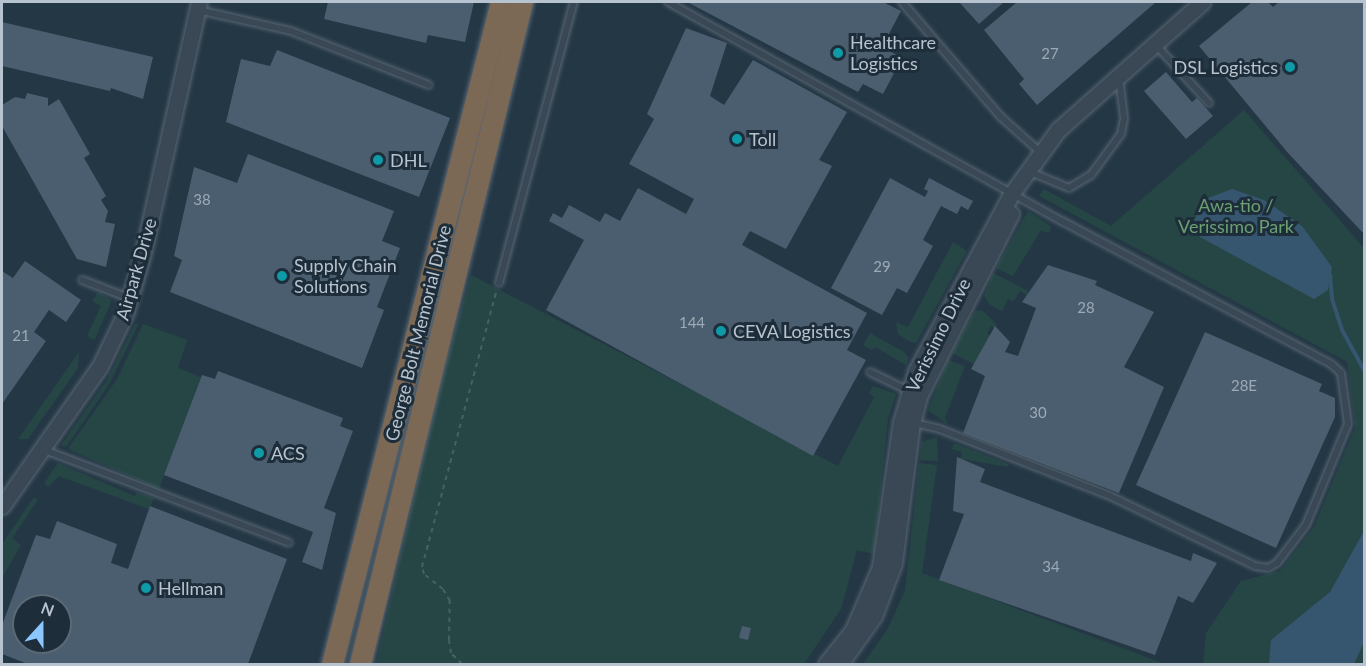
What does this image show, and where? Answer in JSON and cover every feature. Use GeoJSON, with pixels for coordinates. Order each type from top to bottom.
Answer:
{"type":"FeatureCollection","features":[{"type":"Feature","properties":{"kind":"highway","name":"George Bolt Memorial Drive"},"geometry":{"type":"LineString","coordinates":[[332,664],[501,2]]}},
{"type":"Feature","properties":{"kind":"highway","name":"George Bolt Memorial Drive"},"geometry":{"type":"LineString","coordinates":[[360,664],[522,2]]}},
{"type":"Feature","properties":{"kind":"street","name":"Verissimo Drive"},"geometry":{"type":"LineString","coordinates":[[840,664],[874,616],[894,563],[909,392],[931,341],[1040,152],[1119,75],[1202,2]]}},
{"type":"Feature","properties":{"kind":"street","name":"Airpark Drive"},"geometry":{"type":"LineString","coordinates":[[2,506],[100,366],[130,298],[198,6]]}},
{"type":"Feature","properties":{"kind":"street","name":"Verissimo Drive"},"geometry":{"type":"LineString","coordinates":[[826,664],[857,623],[880,567],[906,422],[1016,195]]}},
{"type":"Feature","properties":{"kind":"lane"},"geometry":{"type":"LineString","coordinates":[[499,283],[574,2]]}},
{"type":"Feature","properties":{"kind":"lane"},"geometry":{"type":"LineString","coordinates":[[668,2],[1016,195],[1331,364],[1341,373],[1347,428],[1306,525],[1277,563],[1268,568],[1255,566],[1110,496],[939,429],[906,422]]}},
{"type":"Feature","properties":{"kind":"lane"},"geometry":{"type":"LineString","coordinates":[[902,2],[1001,117],[1040,152]]}},
{"type":"Feature","properties":{"kind":"lane"},"geometry":{"type":"LineString","coordinates":[[198,6],[291,31],[429,85]]}},
{"type":"Feature","properties":{"kind":"lane"},"geometry":{"type":"LineString","coordinates":[[1155,44],[1209,103]]}},
{"type":"Feature","properties":{"kind":"lane"},"geometry":{"type":"LineString","coordinates":[[1029,171],[1069,188],[1091,175],[1121,134],[1124,118],[1119,75]]}},
{"type":"Feature","properties":{"kind":"lane"},"geometry":{"type":"LineString","coordinates":[[82,280],[130,298]]}},
{"type":"Feature","properties":{"kind":"lane"},"geometry":{"type":"LineString","coordinates":[[870,372],[909,392]]}},
{"type":"Feature","properties":{"kind":"lane"},"geometry":{"type":"LineString","coordinates":[[42,449],[289,543]]}},
{"type":"Feature","properties":{"kind":"path"},"geometry":{"type":"LineString","coordinates":[[462,664],[450,646],[447,593],[426,577],[422,567],[439,496],[499,283]]}},
{"type":"Feature","properties":{"kind":"green space","name":"Awa-tio / Verissimo Park"},"geometry":{"type":"Polygon","coordinates":[[[1244,110],[1364,248],[1364,664],[1203,664],[1206,633],[1241,581],[1280,571],[1314,527],[1355,428],[1347,362],[1039,196],[1044,189],[1111,226],[1244,110]]]}},
{"type":"Feature","properties":{"kind":"green space"},"geometry":{"type":"Polygon","coordinates":[[[1028,211],[1052,227],[1048,233],[1041,230],[1013,276],[996,268],[1028,211]]]}},
{"type":"Feature","properties":{"kind":"green space"},"geometry":{"type":"Polygon","coordinates":[[[953,242],[967,251],[916,343],[910,342],[898,334],[896,322],[908,327],[953,242]]]}},
{"type":"Feature","properties":{"kind":"green space"},"geometry":{"type":"Polygon","coordinates":[[[993,273],[1028,291],[1027,295],[1020,291],[1013,302],[1008,299],[1002,311],[989,304],[984,296],[993,273]]]}},
{"type":"Feature","properties":{"kind":"green space"},"geometry":{"type":"Polygon","coordinates":[[[471,275],[838,466],[874,397],[869,393],[873,386],[896,394],[888,419],[874,554],[857,550],[841,609],[804,664],[376,664],[438,390],[471,275]]]}},
{"type":"Feature","properties":{"kind":"green space"},"geometry":{"type":"Polygon","coordinates":[[[98,292],[112,300],[95,339],[91,339],[87,336],[101,306],[92,301],[98,292]]]}},
{"type":"Feature","properties":{"kind":"green space"},"geometry":{"type":"Polygon","coordinates":[[[982,310],[997,325],[995,330],[991,325],[987,334],[991,336],[976,365],[952,353],[975,311],[982,310]]]}},
{"type":"Feature","properties":{"kind":"green space"},"geometry":{"type":"Polygon","coordinates":[[[139,323],[110,383],[66,447],[61,445],[107,380],[135,324],[139,323]]]}},
{"type":"Feature","properties":{"kind":"green space"},"geometry":{"type":"Polygon","coordinates":[[[143,324],[187,340],[178,368],[201,377],[159,489],[68,449],[117,379],[143,324]]]}},
{"type":"Feature","properties":{"kind":"green space"},"geometry":{"type":"Polygon","coordinates":[[[870,333],[904,352],[909,358],[906,365],[875,347],[872,350],[863,345],[870,333]]]}},
{"type":"Feature","properties":{"kind":"green space"},"geometry":{"type":"Polygon","coordinates":[[[79,352],[78,368],[28,439],[18,439],[79,352]]]}},
{"type":"Feature","properties":{"kind":"green space"},"geometry":{"type":"Polygon","coordinates":[[[948,360],[965,366],[945,418],[948,425],[928,410],[948,360]]]}},
{"type":"Feature","properties":{"kind":"green space"},"geometry":{"type":"Polygon","coordinates":[[[937,437],[938,461],[920,460],[921,442],[937,437]]]}},
{"type":"Feature","properties":{"kind":"green space"},"geometry":{"type":"Polygon","coordinates":[[[954,443],[1008,464],[1008,467],[961,459],[962,452],[952,449],[954,443]]]}},
{"type":"Feature","properties":{"kind":"green space"},"geometry":{"type":"Polygon","coordinates":[[[58,463],[135,496],[137,492],[154,498],[149,509],[59,476],[48,487],[44,483],[58,463]]]}},
{"type":"Feature","properties":{"kind":"green space"},"geometry":{"type":"Polygon","coordinates":[[[919,463],[937,465],[922,573],[1165,664],[863,664],[887,630],[905,591],[919,463]]]}},
{"type":"Feature","properties":{"kind":"green space"},"geometry":{"type":"Polygon","coordinates":[[[34,497],[38,500],[12,538],[21,545],[2,578],[2,544],[34,497]]]}},
{"type":"Feature","properties":{"kind":"water"},"geometry":{"type":"Polygon","coordinates":[[[1232,189],[1264,200],[1302,226],[1332,267],[1328,290],[1314,299],[1198,236],[1195,219],[1203,200],[1232,189]]]}},
{"type":"Feature","properties":{"kind":"water"},"geometry":{"type":"Polygon","coordinates":[[[1364,531],[1364,642],[1354,664],[1269,664],[1271,640],[1330,592],[1364,531]]]}},
{"type":"Feature","properties":{"kind":"building"},"geometry":{"type":"Polygon","coordinates":[[[328,2],[474,2],[465,42],[428,35],[426,43],[324,19],[328,2]]]}},
{"type":"Feature","properties":{"kind":"building","name":"Healthcare Logistics"},"geometry":{"type":"Polygon","coordinates":[[[687,2],[883,2],[901,11],[882,47],[902,58],[883,94],[863,84],[858,92],[687,2]]]}},
{"type":"Feature","properties":{"kind":"building"},"geometry":{"type":"Polygon","coordinates":[[[959,2],[1004,2],[979,24],[959,2]]]}},
{"type":"Feature","properties":{"kind":"building"},"geometry":{"type":"Polygon","coordinates":[[[1017,2],[1156,2],[1037,105],[1019,84],[1024,79],[984,30],[1017,2]]]}},
{"type":"Feature","properties":{"kind":"building","name":"DSL Logistics"},"geometry":{"type":"Polygon","coordinates":[[[1252,2],[1268,2],[1273,7],[1279,2],[1364,2],[1364,234],[1288,153],[1199,46],[1252,2]]]}},
{"type":"Feature","properties":{"kind":"building"},"geometry":{"type":"Polygon","coordinates":[[[2,22],[153,57],[143,99],[111,88],[110,91],[2,66],[2,22]]]}},
{"type":"Feature","properties":{"kind":"building","name":"CEVA Logistics"},"geometry":{"type":"Polygon","coordinates":[[[686,28],[727,43],[710,96],[724,105],[753,60],[847,112],[819,160],[832,166],[786,249],[750,231],[742,245],[867,313],[847,350],[866,360],[813,456],[546,310],[584,240],[549,221],[553,213],[562,218],[569,205],[600,222],[605,213],[620,221],[638,188],[686,214],[694,199],[629,164],[654,119],[647,114],[686,28]]]}},
{"type":"Feature","properties":{"kind":"building","name":"DHL"},"geometry":{"type":"Polygon","coordinates":[[[277,50],[450,118],[419,197],[226,122],[241,59],[270,66],[277,50]]]}},
{"type":"Feature","properties":{"kind":"building"},"geometry":{"type":"Polygon","coordinates":[[[1166,72],[1192,102],[1197,98],[1213,116],[1186,139],[1144,91],[1166,72]]]}},
{"type":"Feature","properties":{"kind":"building"},"geometry":{"type":"Polygon","coordinates":[[[27,93],[48,98],[48,106],[59,99],[90,154],[84,158],[106,196],[101,200],[108,211],[105,222],[115,224],[106,267],[77,259],[2,126],[2,105],[15,97],[25,99],[27,93]]]}},
{"type":"Feature","properties":{"kind":"building","name":"Supply Chain Solutions"},"geometry":{"type":"Polygon","coordinates":[[[248,154],[394,211],[382,241],[400,248],[377,307],[384,310],[362,368],[170,292],[182,260],[174,256],[194,167],[237,183],[248,154]]]}},
{"type":"Feature","properties":{"kind":"building"},"geometry":{"type":"Polygon","coordinates":[[[890,178],[925,197],[928,191],[924,189],[929,178],[973,201],[968,210],[961,206],[957,214],[941,206],[923,240],[933,246],[907,293],[897,288],[882,315],[831,288],[890,178]]]}},
{"type":"Feature","properties":{"kind":"building"},"geometry":{"type":"Polygon","coordinates":[[[25,261],[81,300],[66,322],[49,310],[34,332],[46,341],[2,404],[2,271],[13,278],[25,261]]]}},
{"type":"Feature","properties":{"kind":"building"},"geometry":{"type":"Polygon","coordinates":[[[1048,265],[1097,281],[1095,285],[1154,312],[1124,367],[1164,387],[1119,493],[963,433],[985,376],[971,369],[995,326],[1010,342],[1005,352],[1018,356],[1036,308],[1022,302],[1048,265]]]}},
{"type":"Feature","properties":{"kind":"building"},"geometry":{"type":"Polygon","coordinates":[[[1205,332],[1322,384],[1319,391],[1335,398],[1335,417],[1276,548],[1136,485],[1205,332]]]}},
{"type":"Feature","properties":{"kind":"building","name":"ACS"},"geometry":{"type":"Polygon","coordinates":[[[218,371],[343,418],[340,426],[353,431],[324,508],[336,513],[322,570],[302,562],[313,532],[164,475],[202,375],[215,379],[218,371]]]}},
{"type":"Feature","properties":{"kind":"building"},"geometry":{"type":"Polygon","coordinates":[[[957,457],[985,469],[980,482],[1191,561],[1193,553],[1217,563],[1193,603],[1178,596],[1155,655],[939,580],[964,514],[953,511],[957,457]]]}},
{"type":"Feature","properties":{"kind":"building","name":"Hellman"},"geometry":{"type":"Polygon","coordinates":[[[150,506],[287,559],[248,664],[28,664],[2,654],[2,625],[12,599],[12,654],[72,654],[72,594],[14,594],[36,535],[50,539],[57,521],[117,544],[111,563],[128,569],[150,506]]]}},
{"type":"Feature","properties":{"kind":"building"},"geometry":{"type":"Polygon","coordinates":[[[742,626],[751,628],[748,640],[739,638],[742,626]]]}},
{"type":"Feature","properties":{"kind":"waterway"},"geometry":{"type":"LineString","coordinates":[[1330,275],[1332,299],[1342,330],[1364,370]]}},
{"type":"Feature","properties":{"kind":"place","name":"Healthcare Logistics"},"geometry":{"type":"Point","coordinates":[838,53]}},
{"type":"Feature","properties":{"kind":"place","name":"DSL Logistics"},"geometry":{"type":"Point","coordinates":[1290,67]}},
{"type":"Feature","properties":{"kind":"place","name":"Toll"},"geometry":{"type":"Point","coordinates":[737,139]}},
{"type":"Feature","properties":{"kind":"place","name":"DHL"},"geometry":{"type":"Point","coordinates":[378,160]}},
{"type":"Feature","properties":{"kind":"place","name":"Supply Chain Solutions"},"geometry":{"type":"Point","coordinates":[282,276]}},
{"type":"Feature","properties":{"kind":"place","name":"CEVA Logistics"},"geometry":{"type":"Point","coordinates":[721,331]}},
{"type":"Feature","properties":{"kind":"place","name":"ACS"},"geometry":{"type":"Point","coordinates":[259,453]}},
{"type":"Feature","properties":{"kind":"place","name":"Hellman"},"geometry":{"type":"Point","coordinates":[146,588]}}]}
